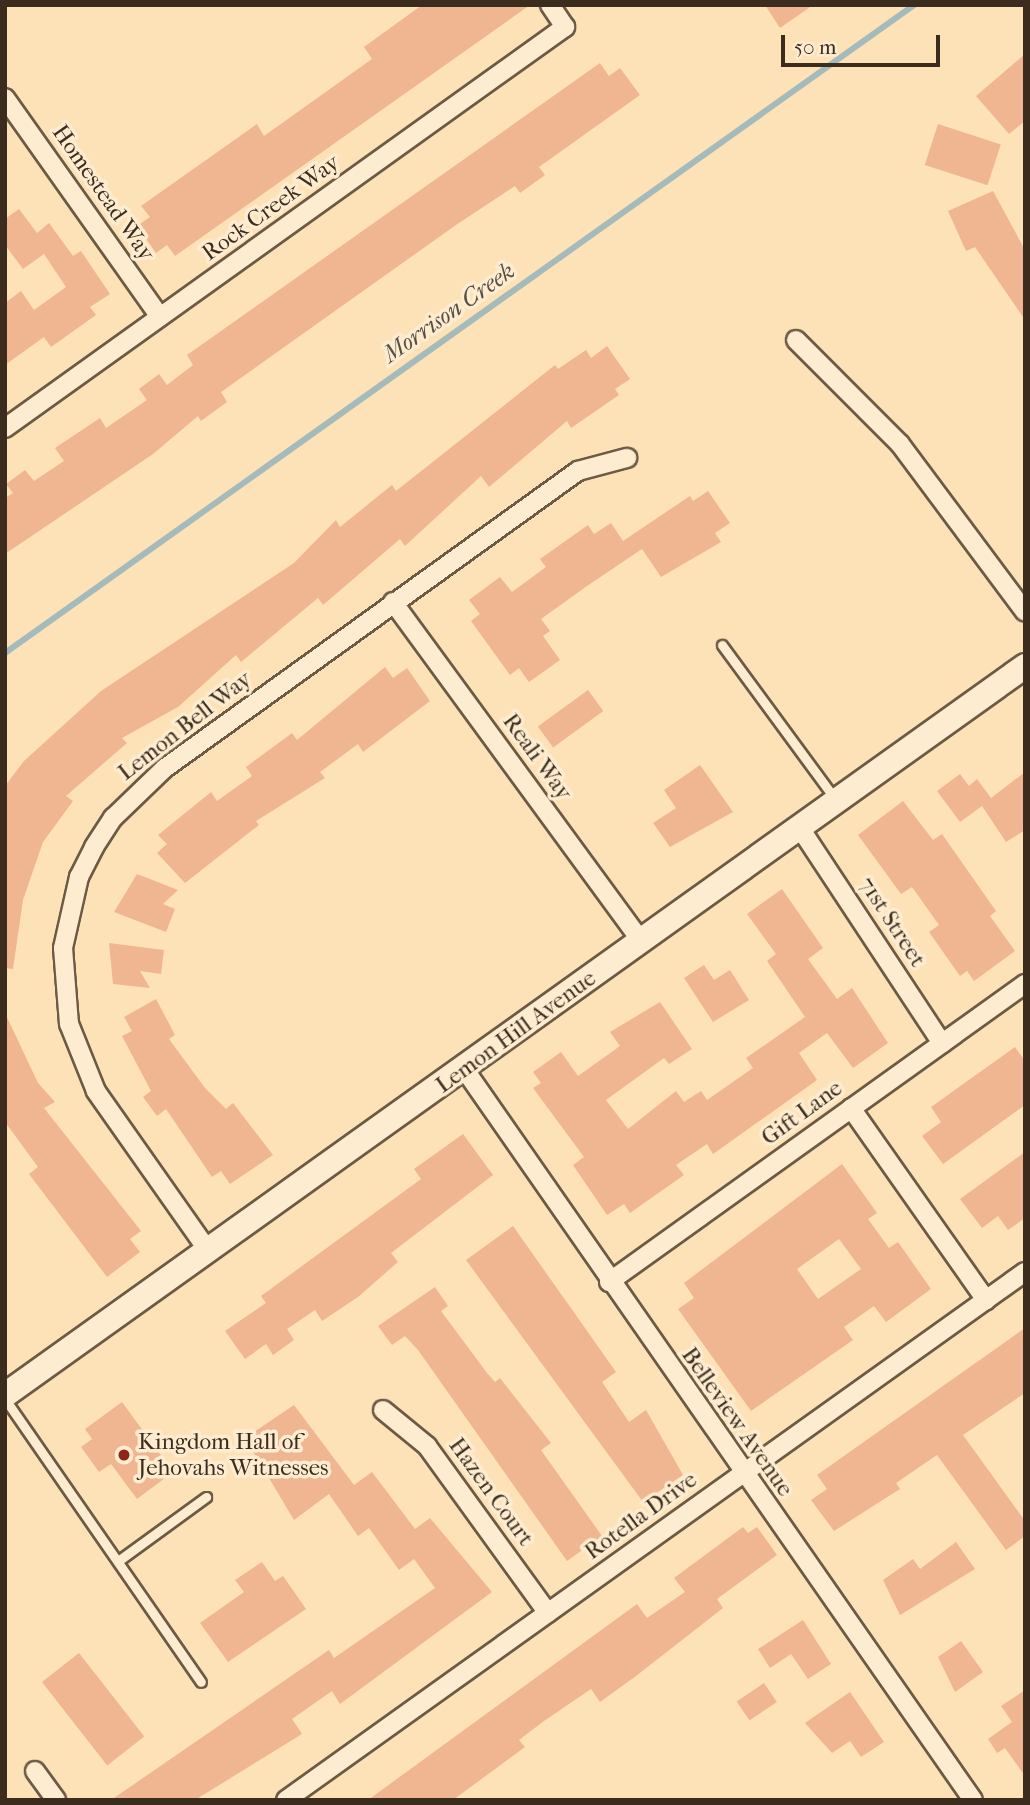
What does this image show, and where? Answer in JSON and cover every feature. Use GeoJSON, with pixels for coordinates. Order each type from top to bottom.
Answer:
{"type":"FeatureCollection","features":[{"type":"Feature","properties":{"kind":"street","name":"Rock Creek Way"},"geometry":{"type":"LineString","coordinates":[[5,428],[565,27],[550,5]]}},
{"type":"Feature","properties":{"kind":"street","name":"Homestead Way"},"geometry":{"type":"LineString","coordinates":[[5,97],[160,317]]}},
{"type":"Feature","properties":{"kind":"street"},"geometry":{"type":"LineString","coordinates":[[796,340],[900,444],[1025,612]]}},
{"type":"Feature","properties":{"kind":"street","name":"Lemon Bell Way"},"geometry":{"type":"LineString","coordinates":[[209,1252],[80,1061],[62,982],[68,914],[94,846],[138,789],[393,602],[578,471],[627,458]]}},
{"type":"Feature","properties":{"kind":"street","name":"Reali Way"},"geometry":{"type":"LineString","coordinates":[[393,602],[642,942]]}},
{"type":"Feature","properties":{"kind":"street","name":"Lemon Hill Avenue"},"geometry":{"type":"LineString","coordinates":[[5,1397],[465,1070],[1025,666]]}},
{"type":"Feature","properties":{"kind":"street","name":"71st Street"},"geometry":{"type":"LineString","coordinates":[[800,828],[942,1043]]}},
{"type":"Feature","properties":{"kind":"street","name":"Gift Lane"},"geometry":{"type":"LineString","coordinates":[[609,1282],[1025,984]]}},
{"type":"Feature","properties":{"kind":"street","name":"Belleview Avenue"},"geometry":{"type":"LineString","coordinates":[[465,1070],[609,1282],[973,1800]]}},
{"type":"Feature","properties":{"kind":"street"},"geometry":{"type":"LineString","coordinates":[[851,1108],[986,1300]]}},
{"type":"Feature","properties":{"kind":"street","name":"Rotella Drive"},"geometry":{"type":"LineString","coordinates":[[286,1800],[1025,1272]]}},
{"type":"Feature","properties":{"kind":"street","name":"Hazen Court"},"geometry":{"type":"LineString","coordinates":[[383,1410],[427,1446],[548,1613]]}},
{"type":"Feature","properties":{"kind":"street"},"geometry":{"type":"LineString","coordinates":[[35,1771],[56,1800]]}},
{"type":"Feature","properties":{"kind":"lane"},"geometry":{"type":"LineString","coordinates":[[722,645],[837,802]]}},
{"type":"Feature","properties":{"kind":"lane"},"geometry":{"type":"LineString","coordinates":[[5,1397],[201,1682]]}},
{"type":"Feature","properties":{"kind":"lane"},"geometry":{"type":"LineString","coordinates":[[118,1561],[206,1497]]}},
{"type":"Feature","properties":{"kind":"building"},"geometry":{"type":"Polygon","coordinates":[[[422,5],[530,5],[175,256],[167,245],[156,253],[137,226],[150,217],[141,206],[257,124],[264,136],[372,59],[364,47],[422,5]]]}},
{"type":"Feature","properties":{"kind":"building"},"geometry":{"type":"Polygon","coordinates":[[[765,5],[813,5],[780,28],[765,5]]]}},
{"type":"Feature","properties":{"kind":"building"},"geometry":{"type":"Polygon","coordinates":[[[1025,54],[1025,121],[1009,134],[976,96],[1025,54]]]}},
{"type":"Feature","properties":{"kind":"building"},"geometry":{"type":"Polygon","coordinates":[[[600,63],[609,76],[620,68],[640,95],[539,167],[545,175],[520,193],[515,186],[456,225],[221,392],[227,402],[201,421],[198,416],[153,454],[5,554],[5,498],[13,493],[6,484],[25,470],[34,481],[64,461],[55,448],[100,418],[106,428],[147,400],[139,389],[159,374],[167,385],[193,365],[187,355],[600,63]]]}},
{"type":"Feature","properties":{"kind":"building"},"geometry":{"type":"Polygon","coordinates":[[[938,124],[1001,144],[987,185],[925,165],[938,124]]]}},
{"type":"Feature","properties":{"kind":"building"},"geometry":{"type":"Polygon","coordinates":[[[993,191],[1025,250],[1025,320],[975,247],[966,251],[948,211],[993,191]]]}},
{"type":"Feature","properties":{"kind":"building"},"geometry":{"type":"Polygon","coordinates":[[[19,209],[37,233],[49,223],[73,256],[81,251],[110,294],[90,307],[96,315],[51,347],[44,337],[5,365],[5,303],[21,291],[34,310],[66,287],[44,254],[23,269],[5,245],[5,219],[19,209]]]}},
{"type":"Feature","properties":{"kind":"building"},"geometry":{"type":"Polygon","coordinates":[[[607,346],[630,379],[615,389],[619,395],[571,428],[567,421],[489,487],[481,476],[405,546],[400,539],[323,605],[318,598],[241,662],[236,655],[178,707],[122,738],[127,743],[66,796],[73,801],[43,842],[23,900],[13,969],[5,968],[5,786],[24,761],[101,691],[294,563],[336,520],[340,527],[392,485],[396,491],[555,365],[558,369],[586,350],[591,358],[607,346]]]}},
{"type":"Feature","properties":{"kind":"building"},"geometry":{"type":"Polygon","coordinates":[[[708,491],[730,523],[715,533],[721,542],[661,577],[642,549],[541,619],[550,631],[543,636],[560,660],[529,682],[519,668],[510,675],[471,621],[480,614],[469,600],[500,577],[512,592],[546,567],[540,559],[588,525],[594,534],[611,523],[623,541],[690,496],[693,501],[708,491]]]}},
{"type":"Feature","properties":{"kind":"building"},"geometry":{"type":"Polygon","coordinates":[[[385,667],[393,678],[407,668],[430,701],[363,752],[358,744],[320,772],[325,778],[256,821],[259,825],[185,883],[157,853],[167,844],[158,835],[211,792],[217,801],[252,776],[246,767],[292,733],[297,740],[385,667]]]}},
{"type":"Feature","properties":{"kind":"building"},"geometry":{"type":"Polygon","coordinates":[[[588,690],[603,711],[553,747],[538,726],[588,690]]]}},
{"type":"Feature","properties":{"kind":"building"},"geometry":{"type":"Polygon","coordinates":[[[700,765],[733,812],[670,847],[653,823],[676,808],[664,790],[700,765]]]}},
{"type":"Feature","properties":{"kind":"building"},"geometry":{"type":"Polygon","coordinates":[[[1025,772],[1025,830],[1006,842],[982,806],[960,822],[937,791],[960,774],[969,786],[977,779],[991,798],[1025,772]]]}},
{"type":"Feature","properties":{"kind":"building"},"geometry":{"type":"Polygon","coordinates":[[[903,801],[933,840],[942,834],[996,911],[990,916],[1015,951],[974,981],[967,971],[960,976],[929,932],[939,925],[912,887],[901,894],[858,835],[903,801]]]}},
{"type":"Feature","properties":{"kind":"building"},"geometry":{"type":"Polygon","coordinates":[[[137,874],[178,890],[163,904],[175,909],[166,932],[114,912],[137,874]]]}},
{"type":"Feature","properties":{"kind":"building"},"geometry":{"type":"Polygon","coordinates":[[[782,889],[823,948],[808,959],[837,999],[852,988],[888,1043],[853,1068],[827,1033],[799,1053],[817,1080],[713,1154],[707,1144],[676,1165],[684,1175],[630,1213],[624,1204],[607,1215],[573,1165],[584,1157],[533,1088],[541,1083],[533,1072],[561,1052],[578,1076],[620,1046],[610,1032],[660,1002],[692,1049],[669,1064],[664,1058],[606,1100],[628,1129],[676,1091],[684,1102],[701,1091],[707,1100],[753,1068],[746,1058],[805,1017],[767,961],[776,954],[747,914],[782,889]]]}},
{"type":"Feature","properties":{"kind":"building"},"geometry":{"type":"Polygon","coordinates":[[[109,943],[164,950],[161,974],[140,971],[150,988],[113,984],[109,943]]]}},
{"type":"Feature","properties":{"kind":"building"},"geometry":{"type":"Polygon","coordinates":[[[704,965],[714,980],[730,970],[749,1000],[713,1022],[684,978],[704,965]]]}},
{"type":"Feature","properties":{"kind":"building"},"geometry":{"type":"Polygon","coordinates":[[[156,999],[175,1035],[169,1039],[205,1088],[226,1109],[233,1103],[273,1155],[230,1184],[221,1171],[212,1177],[166,1109],[157,1116],[143,1097],[151,1091],[122,1036],[132,1031],[124,1017],[156,999]]]}},
{"type":"Feature","properties":{"kind":"building"},"geometry":{"type":"Polygon","coordinates":[[[5,1013],[38,1083],[55,1102],[44,1108],[141,1231],[130,1239],[140,1252],[107,1277],[29,1174],[38,1167],[5,1122],[5,1013]]]}},
{"type":"Feature","properties":{"kind":"building"},"geometry":{"type":"Polygon","coordinates":[[[1015,1047],[1025,1061],[1025,1105],[943,1164],[922,1136],[941,1122],[931,1107],[1015,1047]]]}},
{"type":"Feature","properties":{"kind":"building"},"geometry":{"type":"Polygon","coordinates":[[[463,1134],[493,1175],[391,1253],[398,1262],[358,1297],[322,1321],[315,1310],[287,1329],[294,1340],[273,1355],[266,1344],[245,1359],[225,1331],[266,1303],[261,1296],[421,1179],[414,1169],[463,1134]]]}},
{"type":"Feature","properties":{"kind":"building"},"geometry":{"type":"Polygon","coordinates":[[[1025,1152],[1025,1218],[1008,1230],[998,1216],[982,1228],[960,1199],[1025,1152]]]}},
{"type":"Feature","properties":{"kind":"building"},"geometry":{"type":"Polygon","coordinates":[[[842,1164],[877,1213],[868,1219],[889,1248],[898,1242],[931,1289],[886,1322],[874,1306],[844,1327],[853,1340],[751,1411],[678,1309],[694,1298],[684,1283],[842,1164]],[[839,1239],[797,1269],[818,1299],[861,1269],[839,1239]]]}},
{"type":"Feature","properties":{"kind":"building"},"geometry":{"type":"Polygon","coordinates":[[[513,1226],[616,1372],[602,1382],[629,1422],[646,1410],[683,1475],[643,1502],[466,1260],[513,1226]]]}},
{"type":"Feature","properties":{"kind":"building"},"geometry":{"type":"Polygon","coordinates":[[[435,1287],[448,1306],[441,1311],[487,1373],[495,1382],[500,1378],[551,1443],[541,1450],[602,1536],[567,1561],[418,1350],[405,1336],[392,1345],[378,1326],[435,1287]]]}},
{"type":"Feature","properties":{"kind":"building"},"geometry":{"type":"Polygon","coordinates":[[[1025,1328],[1025,1393],[963,1435],[1025,1521],[1025,1536],[1006,1550],[937,1455],[896,1483],[900,1489],[834,1531],[811,1500],[827,1489],[817,1475],[1025,1328]]]}},
{"type":"Feature","properties":{"kind":"building","name":"Kingdom Hall of Jehovahs Witnesses"},"geometry":{"type":"Polygon","coordinates":[[[122,1402],[173,1472],[137,1499],[111,1464],[99,1472],[81,1447],[92,1439],[85,1429],[122,1402]]]}},
{"type":"Feature","properties":{"kind":"building"},"geometry":{"type":"Polygon","coordinates":[[[294,1405],[354,1485],[372,1472],[415,1529],[430,1518],[492,1592],[340,1704],[332,1691],[292,1719],[302,1734],[195,1800],[111,1800],[329,1650],[334,1658],[435,1588],[414,1559],[399,1570],[369,1528],[358,1536],[329,1494],[294,1520],[245,1438],[294,1405]]]}},
{"type":"Feature","properties":{"kind":"building"},"geometry":{"type":"Polygon","coordinates":[[[743,1527],[748,1533],[757,1527],[777,1555],[717,1599],[723,1608],[636,1676],[600,1702],[591,1689],[519,1740],[525,1747],[453,1800],[368,1800],[637,1604],[647,1618],[685,1592],[674,1578],[743,1527]]]}},
{"type":"Feature","properties":{"kind":"building"},"geometry":{"type":"Polygon","coordinates":[[[956,1542],[975,1569],[900,1615],[883,1580],[913,1559],[920,1569],[956,1542]]]}},
{"type":"Feature","properties":{"kind":"building"},"geometry":{"type":"Polygon","coordinates":[[[262,1562],[275,1581],[283,1576],[306,1609],[228,1662],[200,1623],[244,1592],[235,1580],[262,1562]]]}},
{"type":"Feature","properties":{"kind":"building"},"geometry":{"type":"Polygon","coordinates":[[[803,1620],[831,1664],[808,1679],[791,1654],[770,1668],[758,1649],[803,1620]]]}},
{"type":"Feature","properties":{"kind":"building"},"geometry":{"type":"Polygon","coordinates":[[[961,1641],[983,1672],[955,1692],[938,1657],[961,1641]]]}},
{"type":"Feature","properties":{"kind":"building"},"geometry":{"type":"Polygon","coordinates":[[[79,1653],[144,1737],[107,1765],[42,1682],[79,1653]]]}},
{"type":"Feature","properties":{"kind":"building"},"geometry":{"type":"Polygon","coordinates":[[[764,1683],[777,1702],[750,1721],[737,1701],[764,1683]]]}},
{"type":"Feature","properties":{"kind":"building"},"geometry":{"type":"Polygon","coordinates":[[[1025,1690],[1025,1776],[1005,1748],[997,1753],[988,1739],[1012,1722],[1001,1706],[1025,1690]]]}},
{"type":"Feature","properties":{"kind":"building"},"geometry":{"type":"Polygon","coordinates":[[[850,1692],[884,1742],[861,1757],[850,1741],[832,1753],[805,1723],[850,1692]]]}},
{"type":"Feature","properties":{"kind":"waterway","name":"Morrison Creek"},"geometry":{"type":"LineString","coordinates":[[5,653],[914,5]]}},
{"type":"Feature","properties":{"kind":"place","name":"Kingdom Hall of Jehovahs Witnesses"},"geometry":{"type":"Point","coordinates":[124,1455]}}]}
